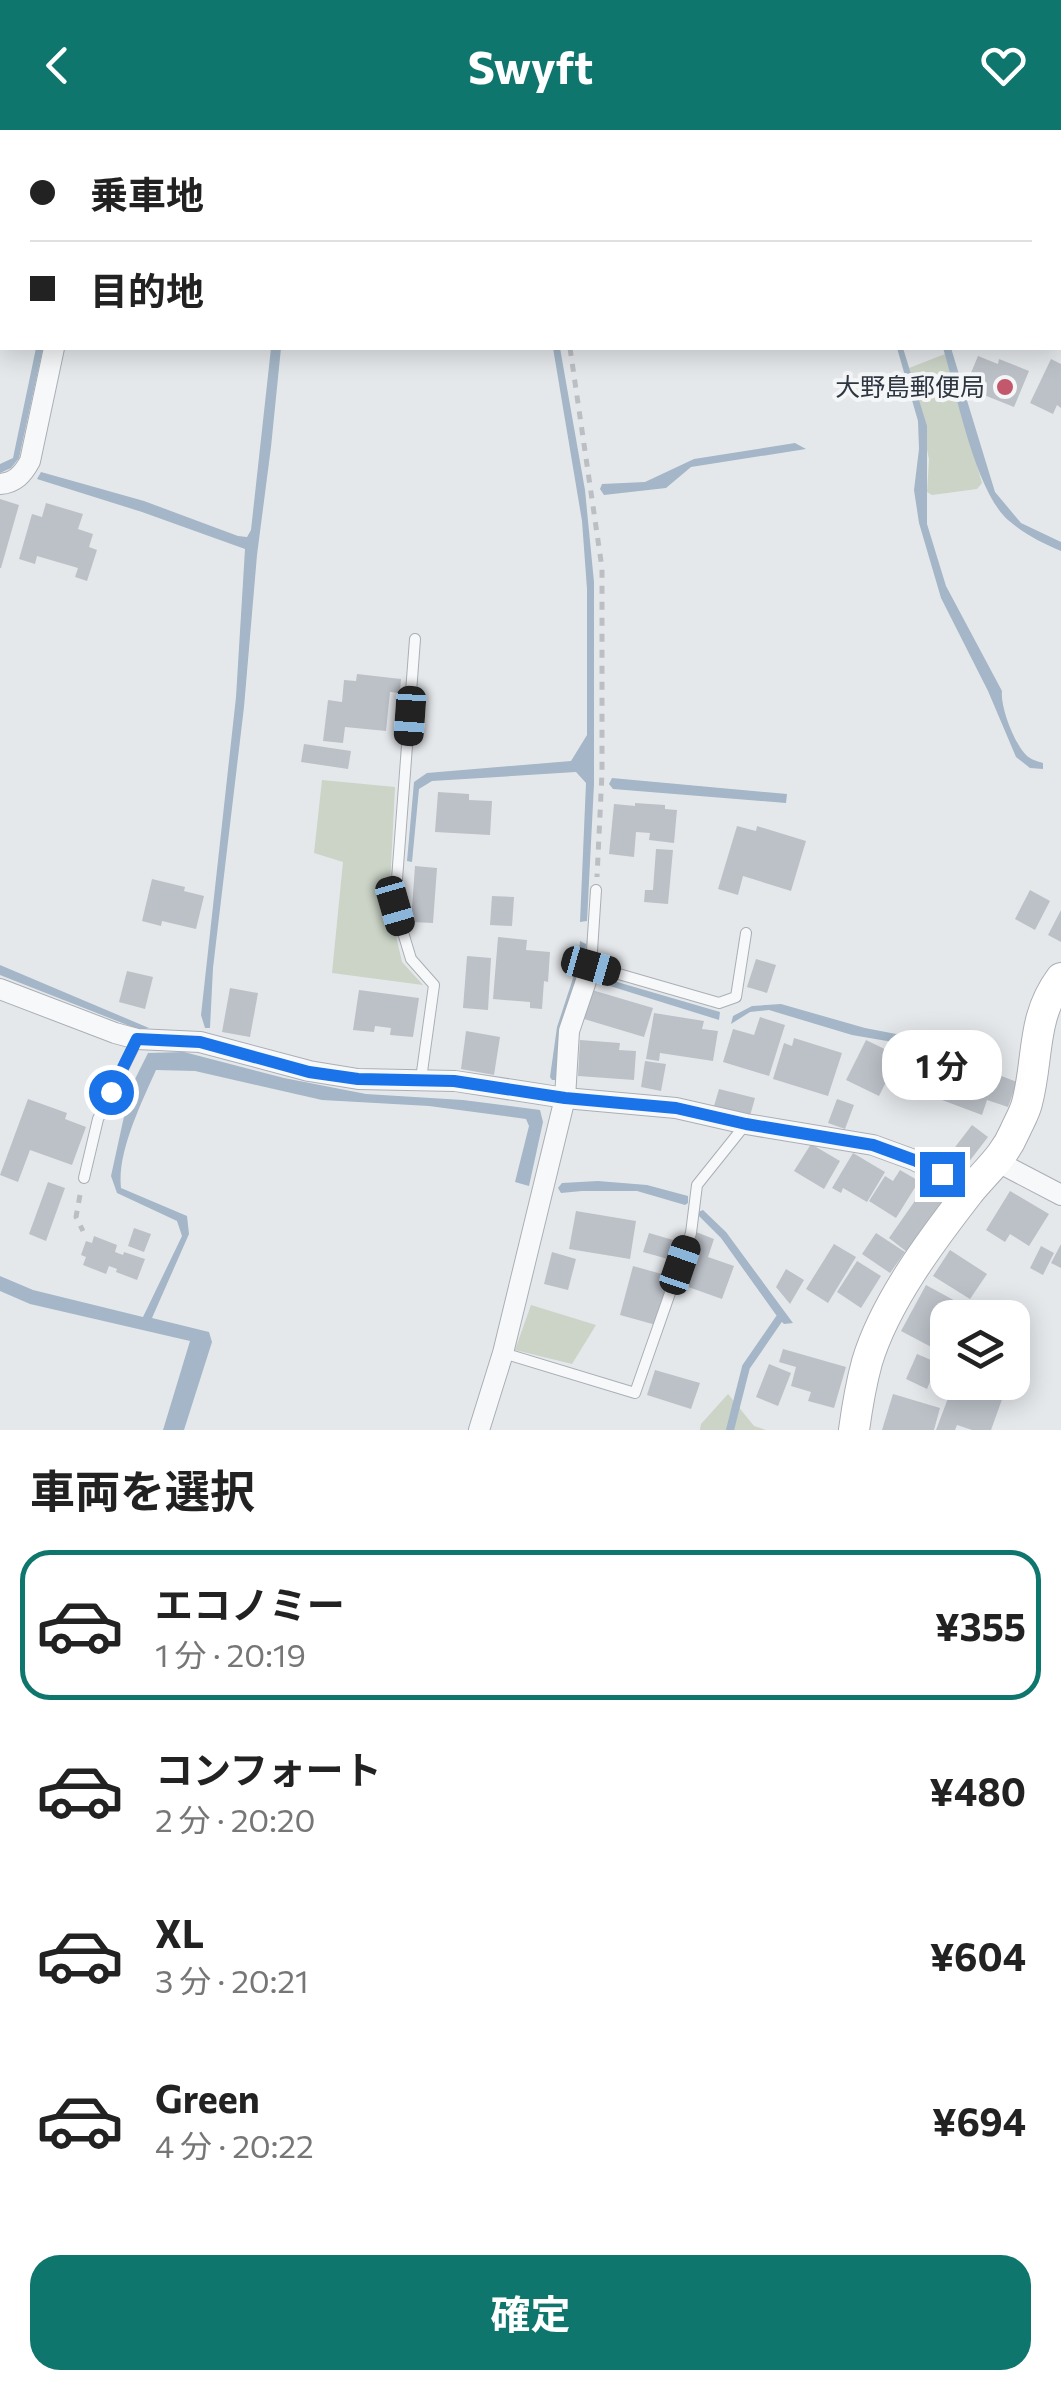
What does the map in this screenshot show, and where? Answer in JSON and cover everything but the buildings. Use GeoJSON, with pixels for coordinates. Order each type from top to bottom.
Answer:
{"type":"FeatureCollection","features":[{"type":"Feature","properties":{"kind":"main road"},"geometry":{"type":"LineString","coordinates":[[854,1430],[867,1362],[880,1328],[913,1269],[1014,1136],[1027,1103],[1044,1007],[1061,978]]}},
{"type":"Feature","properties":{"kind":"street"},"geometry":{"type":"LineString","coordinates":[[0,484],[22,475],[30,461],[54,350]]}},
{"type":"Feature","properties":{"kind":"street"},"geometry":{"type":"LineString","coordinates":[[479,1430],[503,1353],[565,1098],[570,1032],[591,966]]}},
{"type":"Feature","properties":{"kind":"street"},"geometry":{"type":"LineString","coordinates":[[0,989],[137,1039],[200,1042],[309,1072],[358,1079],[454,1081],[565,1098],[676,1108],[873,1145],[914,1160],[971,1189]]}},
{"type":"Feature","properties":{"kind":"street"},"geometry":{"type":"LineString","coordinates":[[998,1162],[1061,1194]]}},
{"type":"Feature","properties":{"kind":"lane"},"geometry":{"type":"LineString","coordinates":[[415,639],[395,906],[411,960],[434,985],[421,1080]]}},
{"type":"Feature","properties":{"kind":"lane"},"geometry":{"type":"LineString","coordinates":[[596,890],[591,966],[719,1003],[736,997],[746,933]]}},
{"type":"Feature","properties":{"kind":"lane"},"geometry":{"type":"LineString","coordinates":[[84,1178],[98,1119],[137,1039]]}},
{"type":"Feature","properties":{"kind":"lane"},"geometry":{"type":"LineString","coordinates":[[503,1353],[635,1392],[691,1233],[697,1185],[746,1124]]}},
{"type":"Feature","properties":{"kind":"path"},"geometry":{"type":"LineString","coordinates":[[570,350],[602,568],[602,773],[596,890]]}},
{"type":"Feature","properties":{"kind":"path"},"geometry":{"type":"LineString","coordinates":[[84,1178],[76,1217],[84,1232]]}},
{"type":"Feature","properties":{"kind":"shaded area"},"geometry":{"type":"Polygon","coordinates":[[[945,354],[982,483],[977,489],[932,495],[927,492],[929,459],[909,368],[945,354]]]}},
{"type":"Feature","properties":{"kind":"shaded area"},"geometry":{"type":"Polygon","coordinates":[[[322,780],[395,787],[389,905],[402,962],[423,985],[332,973],[343,862],[314,853],[322,780]]]}},
{"type":"Feature","properties":{"kind":"shaded area"},"geometry":{"type":"Polygon","coordinates":[[[531,1305],[596,1325],[572,1364],[515,1350],[531,1305]]]}},
{"type":"Feature","properties":{"kind":"shaded area"},"geometry":{"type":"Polygon","coordinates":[[[728,1394],[754,1426],[766,1430],[700,1430],[728,1394]]]}},
{"type":"Feature","properties":{"kind":"water"},"geometry":{"type":"Polygon","coordinates":[[[36,350],[43,350],[19,458],[0,473],[0,464],[13,458],[36,350]]]}},
{"type":"Feature","properties":{"kind":"water"},"geometry":{"type":"Polygon","coordinates":[[[271,350],[281,350],[213,968],[210,1028],[205,1028],[201,1015],[236,697],[245,549],[37,479],[41,472],[144,501],[238,536],[247,537],[251,530],[271,350]]]}},
{"type":"Feature","properties":{"kind":"water"},"geometry":{"type":"Polygon","coordinates":[[[553,350],[560,350],[585,490],[594,582],[594,784],[587,921],[580,922],[586,783],[576,772],[432,781],[419,789],[412,862],[407,861],[414,782],[427,773],[571,761],[587,735],[587,589],[582,521],[553,350]]]}},
{"type":"Feature","properties":{"kind":"water"},"geometry":{"type":"Polygon","coordinates":[[[898,350],[904,350],[927,426],[927,524],[946,586],[1002,691],[1006,716],[1018,743],[1027,756],[1043,763],[1043,769],[1030,768],[1016,757],[941,598],[919,523],[914,490],[918,421],[898,350]]]}},
{"type":"Feature","properties":{"kind":"water"},"geometry":{"type":"Polygon","coordinates":[[[944,350],[952,350],[995,492],[1021,523],[1061,542],[1061,551],[1020,530],[996,506],[976,464],[944,350]]]}},
{"type":"Feature","properties":{"kind":"water"},"geometry":{"type":"Polygon","coordinates":[[[795,443],[806,449],[691,467],[666,488],[604,495],[600,489],[602,484],[645,482],[694,459],[795,443]]]}},
{"type":"Feature","properties":{"kind":"water"},"geometry":{"type":"Polygon","coordinates":[[[612,778],[787,794],[786,803],[613,789],[609,784],[612,778]]]}},
{"type":"Feature","properties":{"kind":"water"},"geometry":{"type":"Polygon","coordinates":[[[580,941],[586,944],[584,961],[557,1080],[552,1080],[557,1027],[578,963],[580,941]]]}},
{"type":"Feature","properties":{"kind":"water"},"geometry":{"type":"Polygon","coordinates":[[[0,965],[149,1028],[140,1030],[0,975],[0,965]]]}},
{"type":"Feature","properties":{"kind":"water"},"geometry":{"type":"Polygon","coordinates":[[[600,977],[720,1012],[719,1020],[597,982],[600,977]]]}},
{"type":"Feature","properties":{"kind":"water"},"geometry":{"type":"Polygon","coordinates":[[[781,1004],[865,1028],[953,1045],[951,1052],[852,1035],[769,1010],[750,1012],[731,1024],[733,1016],[752,1006],[781,1004]]]}},
{"type":"Feature","properties":{"kind":"water"},"geometry":{"type":"Polygon","coordinates":[[[184,1052],[366,1094],[540,1110],[543,1122],[529,1186],[515,1182],[529,1126],[526,1119],[429,1106],[322,1100],[195,1071],[156,1070],[126,1144],[121,1188],[187,1216],[189,1234],[152,1318],[209,1332],[212,1342],[184,1430],[163,1430],[190,1341],[30,1304],[0,1291],[0,1276],[33,1290],[143,1317],[182,1236],[177,1221],[117,1193],[111,1176],[130,1089],[148,1053],[184,1052]]]}},
{"type":"Feature","properties":{"kind":"water"},"geometry":{"type":"Polygon","coordinates":[[[562,1183],[647,1185],[688,1196],[688,1203],[637,1191],[561,1193],[558,1188],[562,1183]]]}},
{"type":"Feature","properties":{"kind":"water"},"geometry":{"type":"Polygon","coordinates":[[[703,1210],[726,1232],[793,1323],[784,1324],[779,1319],[721,1238],[698,1215],[703,1210]]]}},
{"type":"Feature","properties":{"kind":"waterway"},"geometry":{"type":"LineString","coordinates":[[730,1430],[746,1367],[779,1319]]}},
{"type":"Feature","properties":{"kind":"place","name":"大野島郵便局"},"geometry":{"type":"Point","coordinates":[1005,387]}},
{"type":"Feature","properties":{"kind":"route"},"geometry":{"type":"LineString","coordinates":[[111,1092],[137,1039],[200,1042],[309,1072],[358,1079],[454,1081],[565,1098],[676,1108],[873,1145],[942,1174]]}}]}
